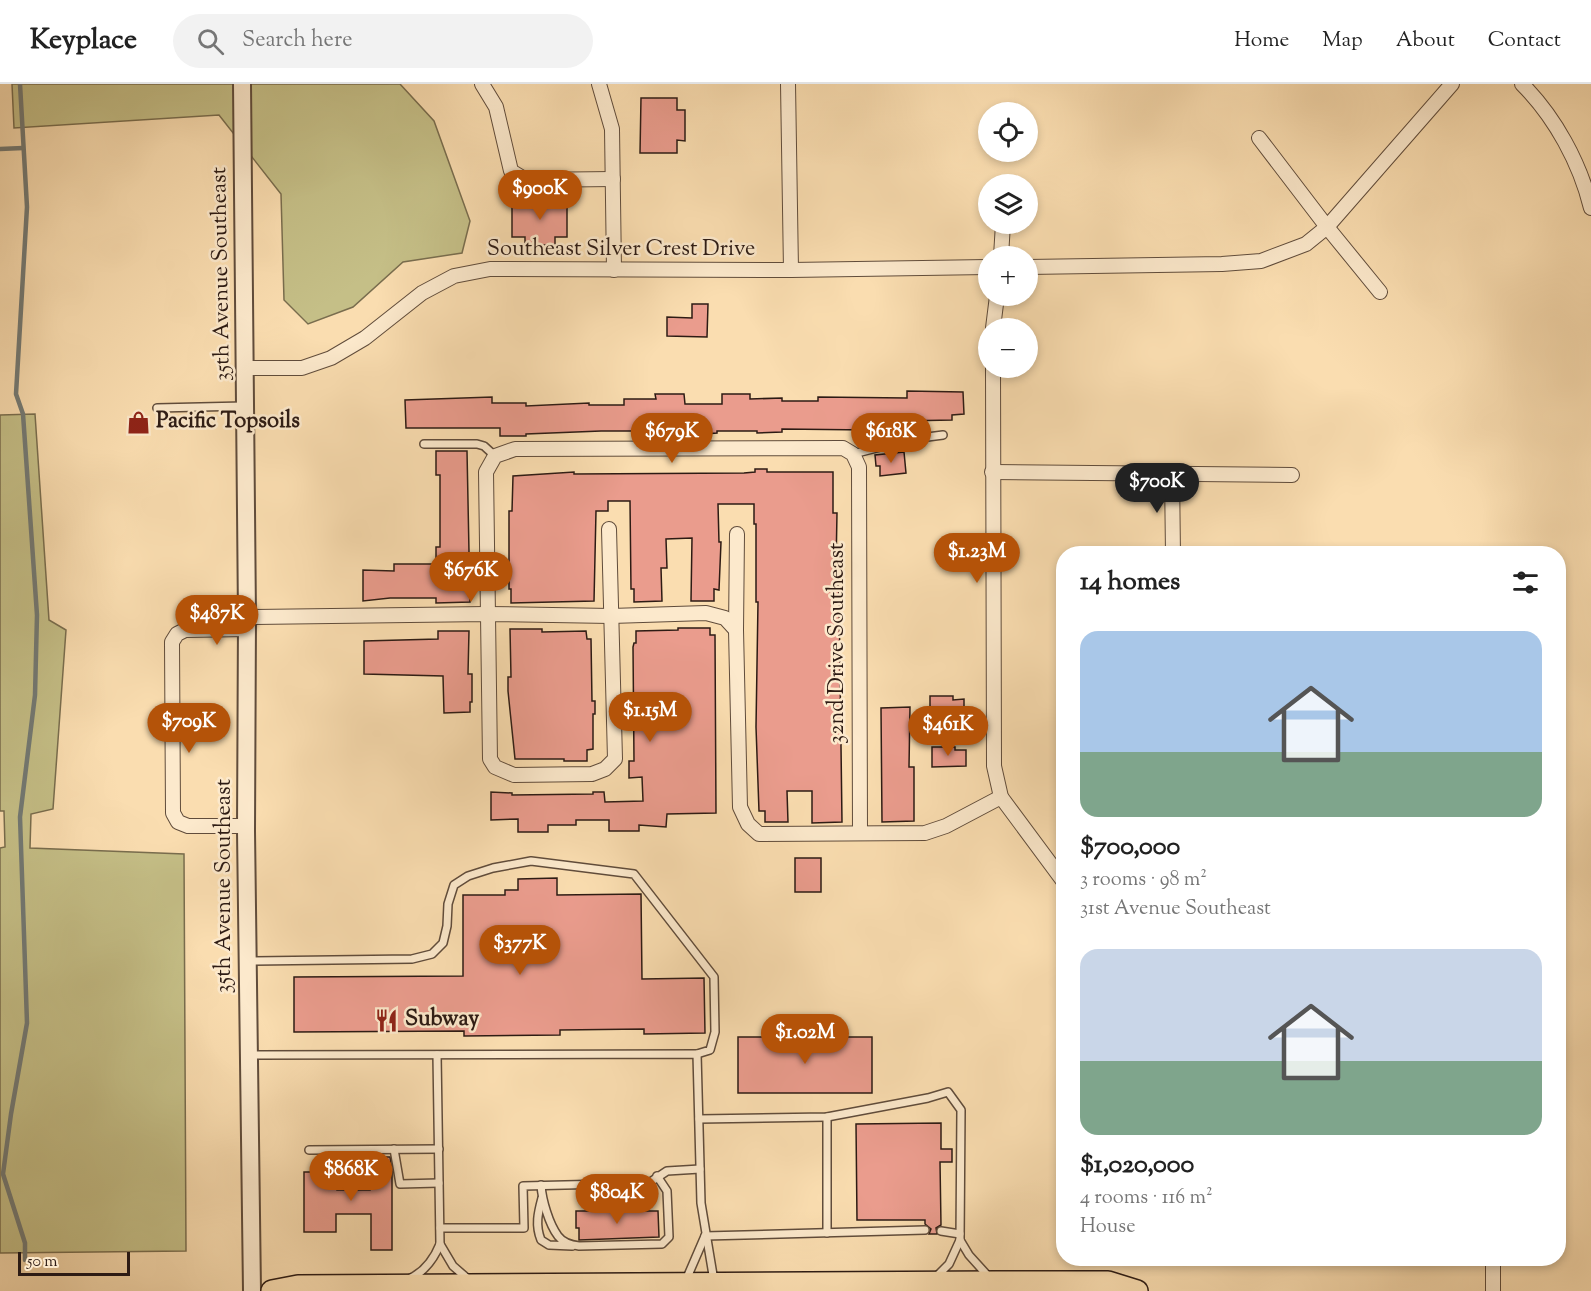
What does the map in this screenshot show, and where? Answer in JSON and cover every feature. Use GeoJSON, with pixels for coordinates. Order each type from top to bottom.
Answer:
{"type":"FeatureCollection","features":[{"type":"Feature","properties":{"kind":"main road"},"geometry":{"type":"LineString","coordinates":[[272,1291],[298,1286],[818,1287],[931,1282],[997,1282],[1035,1287],[1108,1282],[1137,1291]]}},
{"type":"Feature","properties":{"kind":"street","name":"35th Avenue Southeast"},"geometry":{"type":"LineString","coordinates":[[242,84],[246,368],[247,962],[252,1291]]}},
{"type":"Feature","properties":{"kind":"street"},"geometry":{"type":"LineString","coordinates":[[482,84],[496,106],[511,171],[526,180],[613,179]]}},
{"type":"Feature","properties":{"kind":"street"},"geometry":{"type":"LineString","coordinates":[[599,84],[612,129],[614,270]]}},
{"type":"Feature","properties":{"kind":"street"},"geometry":{"type":"LineString","coordinates":[[788,84],[790,270]]}},
{"type":"Feature","properties":{"kind":"street"},"geometry":{"type":"LineString","coordinates":[[1038,267],[1222,264],[1261,261],[1306,244],[1327,227],[1452,84]]}},
{"type":"Feature","properties":{"kind":"street"},"geometry":{"type":"LineString","coordinates":[[1522,84],[1554,124],[1572,155],[1591,208]]}},
{"type":"Feature","properties":{"kind":"street"},"geometry":{"type":"LineString","coordinates":[[1259,138],[1380,292]]}},
{"type":"Feature","properties":{"kind":"street","name":"Southeast Silver Crest Drive"},"geometry":{"type":"LineString","coordinates":[[246,368],[302,368],[331,358],[365,338],[422,292],[454,276],[490,269],[790,270],[978,267]]}},
{"type":"Feature","properties":{"kind":"street"},"geometry":{"type":"LineString","coordinates":[[993,378],[994,766],[1001,797],[1056,871]]}},
{"type":"Feature","properties":{"kind":"street"},"geometry":{"type":"LineString","coordinates":[[609,529],[615,759],[592,774],[514,775],[495,767],[490,759],[486,472],[495,456],[515,449],[843,448],[853,454]]}},
{"type":"Feature","properties":{"kind":"street","name":"32nd Drive Southeast"},"geometry":{"type":"LineString","coordinates":[[853,454],[859,467],[860,833]]}},
{"type":"Feature","properties":{"kind":"street"},"geometry":{"type":"LineString","coordinates":[[992,472],[1292,475]]}},
{"type":"Feature","properties":{"kind":"street"},"geometry":{"type":"LineString","coordinates":[[1172,474],[1173,546]]}},
{"type":"Feature","properties":{"kind":"street"},"geometry":{"type":"LineString","coordinates":[[738,534],[736,630],[740,807],[748,824],[759,834],[925,833],[946,826],[1001,797]]}},
{"type":"Feature","properties":{"kind":"street"},"geometry":{"type":"LineString","coordinates":[[246,826],[188,826],[178,822],[173,813],[172,642],[177,634],[185,630],[247,623],[487,614],[611,616],[706,613],[725,618],[736,630]]}},
{"type":"Feature","properties":{"kind":"street"},"geometry":{"type":"LineString","coordinates":[[1492,1266],[1493,1291]]}},
{"type":"Feature","properties":{"kind":"lane"},"geometry":{"type":"LineString","coordinates":[[157,408],[246,406]]}},
{"type":"Feature","properties":{"kind":"lane"},"geometry":{"type":"LineString","coordinates":[[853,454],[912,439],[943,435]]}},
{"type":"Feature","properties":{"kind":"lane"},"geometry":{"type":"LineString","coordinates":[[424,444],[477,444],[484,446],[495,456]]}},
{"type":"Feature","properties":{"kind":"lane"},"geometry":{"type":"LineString","coordinates":[[247,962],[412,958],[432,954],[443,943],[447,926],[448,904],[454,885],[468,876],[531,861],[634,874],[714,977],[715,1032],[713,1042],[710,1050],[697,1054],[249,1055]]}},
{"type":"Feature","properties":{"kind":"lane"},"geometry":{"type":"LineString","coordinates":[[697,1054],[701,1203],[705,1236],[698,1286]]}},
{"type":"Feature","properties":{"kind":"lane"},"geometry":{"type":"LineString","coordinates":[[394,1286],[423,1270],[436,1254],[440,1244],[437,1055]]}},
{"type":"Feature","properties":{"kind":"lane"},"geometry":{"type":"LineString","coordinates":[[699,1119],[827,1118],[948,1092],[961,1110],[960,1237],[949,1264],[931,1282]]}},
{"type":"Feature","properties":{"kind":"lane"},"geometry":{"type":"LineString","coordinates":[[826,1233],[827,1118]]}},
{"type":"Feature","properties":{"kind":"lane"},"geometry":{"type":"LineString","coordinates":[[394,1149],[400,1184],[439,1183]]}},
{"type":"Feature","properties":{"kind":"lane"},"geometry":{"type":"LineString","coordinates":[[309,1150],[439,1149]]}},
{"type":"Feature","properties":{"kind":"lane"},"geometry":{"type":"LineString","coordinates":[[440,1228],[524,1228],[523,1186],[649,1183],[667,1171],[700,1168]]}},
{"type":"Feature","properties":{"kind":"lane"},"geometry":{"type":"LineString","coordinates":[[542,1198],[537,1217],[537,1231],[541,1240],[549,1245],[662,1244],[669,1237],[667,1191],[657,1176]]}},
{"type":"Feature","properties":{"kind":"lane"},"geometry":{"type":"LineString","coordinates":[[541,1185],[542,1198],[558,1237],[568,1244],[579,1246]]}},
{"type":"Feature","properties":{"kind":"lane"},"geometry":{"type":"LineString","coordinates":[[705,1236],[926,1230]]}},
{"type":"Feature","properties":{"kind":"lane"},"geometry":{"type":"LineString","coordinates":[[941,1230],[960,1237],[987,1276],[997,1282]]}},
{"type":"Feature","properties":{"kind":"lane"},"geometry":{"type":"LineString","coordinates":[[698,1286],[705,1236]]}},
{"type":"Feature","properties":{"kind":"lane"},"geometry":{"type":"LineString","coordinates":[[440,1244],[453,1266],[465,1278],[497,1286]]}},
{"type":"Feature","properties":{"kind":"shaded area"},"geometry":{"type":"Polygon","coordinates":[[[12,84],[400,84],[434,121],[470,221],[462,253],[403,262],[353,307],[308,324],[284,300],[281,194],[219,115],[14,128],[12,84]]]}},
{"type":"Feature","properties":{"kind":"shaded area"},"geometry":{"type":"Polygon","coordinates":[[[35,414],[49,620],[66,630],[53,809],[31,814],[30,848],[184,854],[186,1251],[0,1253],[0,848],[5,847],[4,811],[0,811],[0,415],[35,414]]]}},
{"type":"Feature","properties":{"kind":"building"},"geometry":{"type":"Polygon","coordinates":[[[641,98],[677,98],[677,110],[685,110],[685,141],[677,140],[677,153],[640,153],[641,98]]]}},
{"type":"Feature","properties":{"kind":"building"},"geometry":{"type":"Polygon","coordinates":[[[512,201],[567,201],[567,237],[555,237],[555,245],[525,245],[525,237],[512,237],[512,201]]]}},
{"type":"Feature","properties":{"kind":"building"},"geometry":{"type":"Polygon","coordinates":[[[692,304],[708,304],[707,337],[667,336],[667,317],[692,318],[692,304]]]}},
{"type":"Feature","properties":{"kind":"building"},"geometry":{"type":"Polygon","coordinates":[[[907,391],[963,392],[964,414],[952,415],[952,420],[902,421],[902,426],[869,426],[869,430],[782,429],[782,432],[757,433],[757,431],[717,431],[717,433],[704,434],[704,431],[601,431],[500,436],[500,428],[406,428],[405,400],[492,397],[492,403],[526,403],[526,406],[589,403],[589,405],[624,405],[624,399],[656,399],[655,394],[684,394],[685,404],[722,404],[722,394],[750,394],[750,399],[782,398],[782,401],[818,401],[818,397],[907,398],[907,391]]]}},
{"type":"Feature","properties":{"kind":"building"},"geometry":{"type":"Polygon","coordinates":[[[436,451],[467,451],[470,602],[436,603],[436,598],[390,598],[363,601],[363,570],[394,571],[394,564],[436,564],[436,547],[440,547],[440,475],[436,475],[436,451]]]}},
{"type":"Feature","properties":{"kind":"building"},"geometry":{"type":"Polygon","coordinates":[[[904,452],[906,473],[880,476],[880,466],[876,466],[875,455],[904,452]]]}},
{"type":"Feature","properties":{"kind":"building"},"geometry":{"type":"Polygon","coordinates":[[[755,469],[767,469],[767,472],[833,472],[833,513],[837,513],[836,567],[839,594],[842,822],[812,823],[812,791],[787,791],[788,822],[765,822],[765,811],[759,811],[756,727],[758,602],[756,602],[754,504],[718,504],[719,542],[721,542],[719,590],[714,589],[714,601],[691,601],[692,538],[666,539],[667,568],[661,568],[662,601],[634,602],[634,589],[631,589],[630,501],[608,501],[608,511],[596,511],[594,601],[511,603],[509,511],[512,511],[513,476],[574,472],[574,474],[744,473],[755,472],[755,469]]]}},
{"type":"Feature","properties":{"kind":"building"},"geometry":{"type":"Polygon","coordinates":[[[678,628],[710,628],[710,635],[715,635],[716,813],[667,814],[666,827],[639,825],[639,831],[609,831],[609,820],[576,820],[576,825],[548,825],[548,832],[518,832],[518,819],[491,820],[491,792],[512,793],[512,795],[604,792],[605,802],[643,801],[642,777],[629,778],[629,761],[634,761],[633,647],[636,643],[636,631],[678,630],[678,628]]]}},
{"type":"Feature","properties":{"kind":"building"},"geometry":{"type":"Polygon","coordinates":[[[510,629],[542,629],[542,632],[586,631],[587,639],[591,639],[592,701],[595,701],[595,714],[593,714],[593,749],[587,750],[587,761],[515,759],[508,691],[508,677],[511,677],[510,629]]]}},
{"type":"Feature","properties":{"kind":"building"},"geometry":{"type":"Polygon","coordinates":[[[438,631],[469,631],[468,674],[472,674],[470,712],[444,713],[443,676],[364,674],[364,641],[438,639],[438,631]]]}},
{"type":"Feature","properties":{"kind":"building"},"geometry":{"type":"Polygon","coordinates":[[[930,696],[953,696],[953,700],[964,699],[964,715],[930,716],[930,696]]]}},
{"type":"Feature","properties":{"kind":"building"},"geometry":{"type":"Polygon","coordinates":[[[910,707],[909,767],[914,767],[914,821],[882,822],[881,708],[910,707]]]}},
{"type":"Feature","properties":{"kind":"building"},"geometry":{"type":"Polygon","coordinates":[[[932,747],[955,747],[955,750],[966,750],[966,766],[932,767],[932,747]]]}},
{"type":"Feature","properties":{"kind":"building"},"geometry":{"type":"Polygon","coordinates":[[[795,858],[821,858],[821,892],[795,892],[795,858]]]}},
{"type":"Feature","properties":{"kind":"building"},"geometry":{"type":"Polygon","coordinates":[[[557,878],[557,895],[641,894],[642,979],[704,978],[705,1033],[644,1034],[644,1029],[560,1030],[560,1035],[464,1036],[464,1031],[294,1032],[294,977],[463,976],[463,895],[505,895],[505,890],[518,890],[518,879],[557,878]]]}},
{"type":"Feature","properties":{"kind":"building"},"geometry":{"type":"Polygon","coordinates":[[[738,1037],[872,1037],[872,1093],[738,1093],[738,1037]]]}},
{"type":"Feature","properties":{"kind":"building"},"geometry":{"type":"Polygon","coordinates":[[[941,1123],[941,1149],[952,1149],[952,1162],[940,1162],[941,1225],[936,1228],[937,1234],[929,1234],[931,1229],[925,1224],[925,1220],[857,1220],[856,1124],[941,1123]]]}},
{"type":"Feature","properties":{"kind":"building"},"geometry":{"type":"Polygon","coordinates":[[[370,1157],[390,1157],[392,1250],[371,1250],[371,1214],[336,1214],[336,1232],[304,1232],[304,1172],[337,1172],[337,1190],[370,1190],[370,1157]]]}},
{"type":"Feature","properties":{"kind":"building"},"geometry":{"type":"Polygon","coordinates":[[[576,1211],[658,1211],[659,1237],[579,1240],[576,1211]]]}},
{"type":"Feature","properties":{"kind":"waterway"},"geometry":{"type":"LineString","coordinates":[[20,84],[27,207],[16,394],[23,414],[37,615],[35,695],[20,817],[27,1023],[3,1174],[25,1243],[25,1260]]}},
{"type":"Feature","properties":{"kind":"waterway"},"geometry":{"type":"LineString","coordinates":[[0,149],[23,148]]}},
{"type":"Feature","properties":{"kind":"place","name":"Pacific Topsoils"},"geometry":{"type":"Point","coordinates":[138,422]}},
{"type":"Feature","properties":{"kind":"place","name":"Subway"},"geometry":{"type":"Point","coordinates":[387,1020]}}]}
